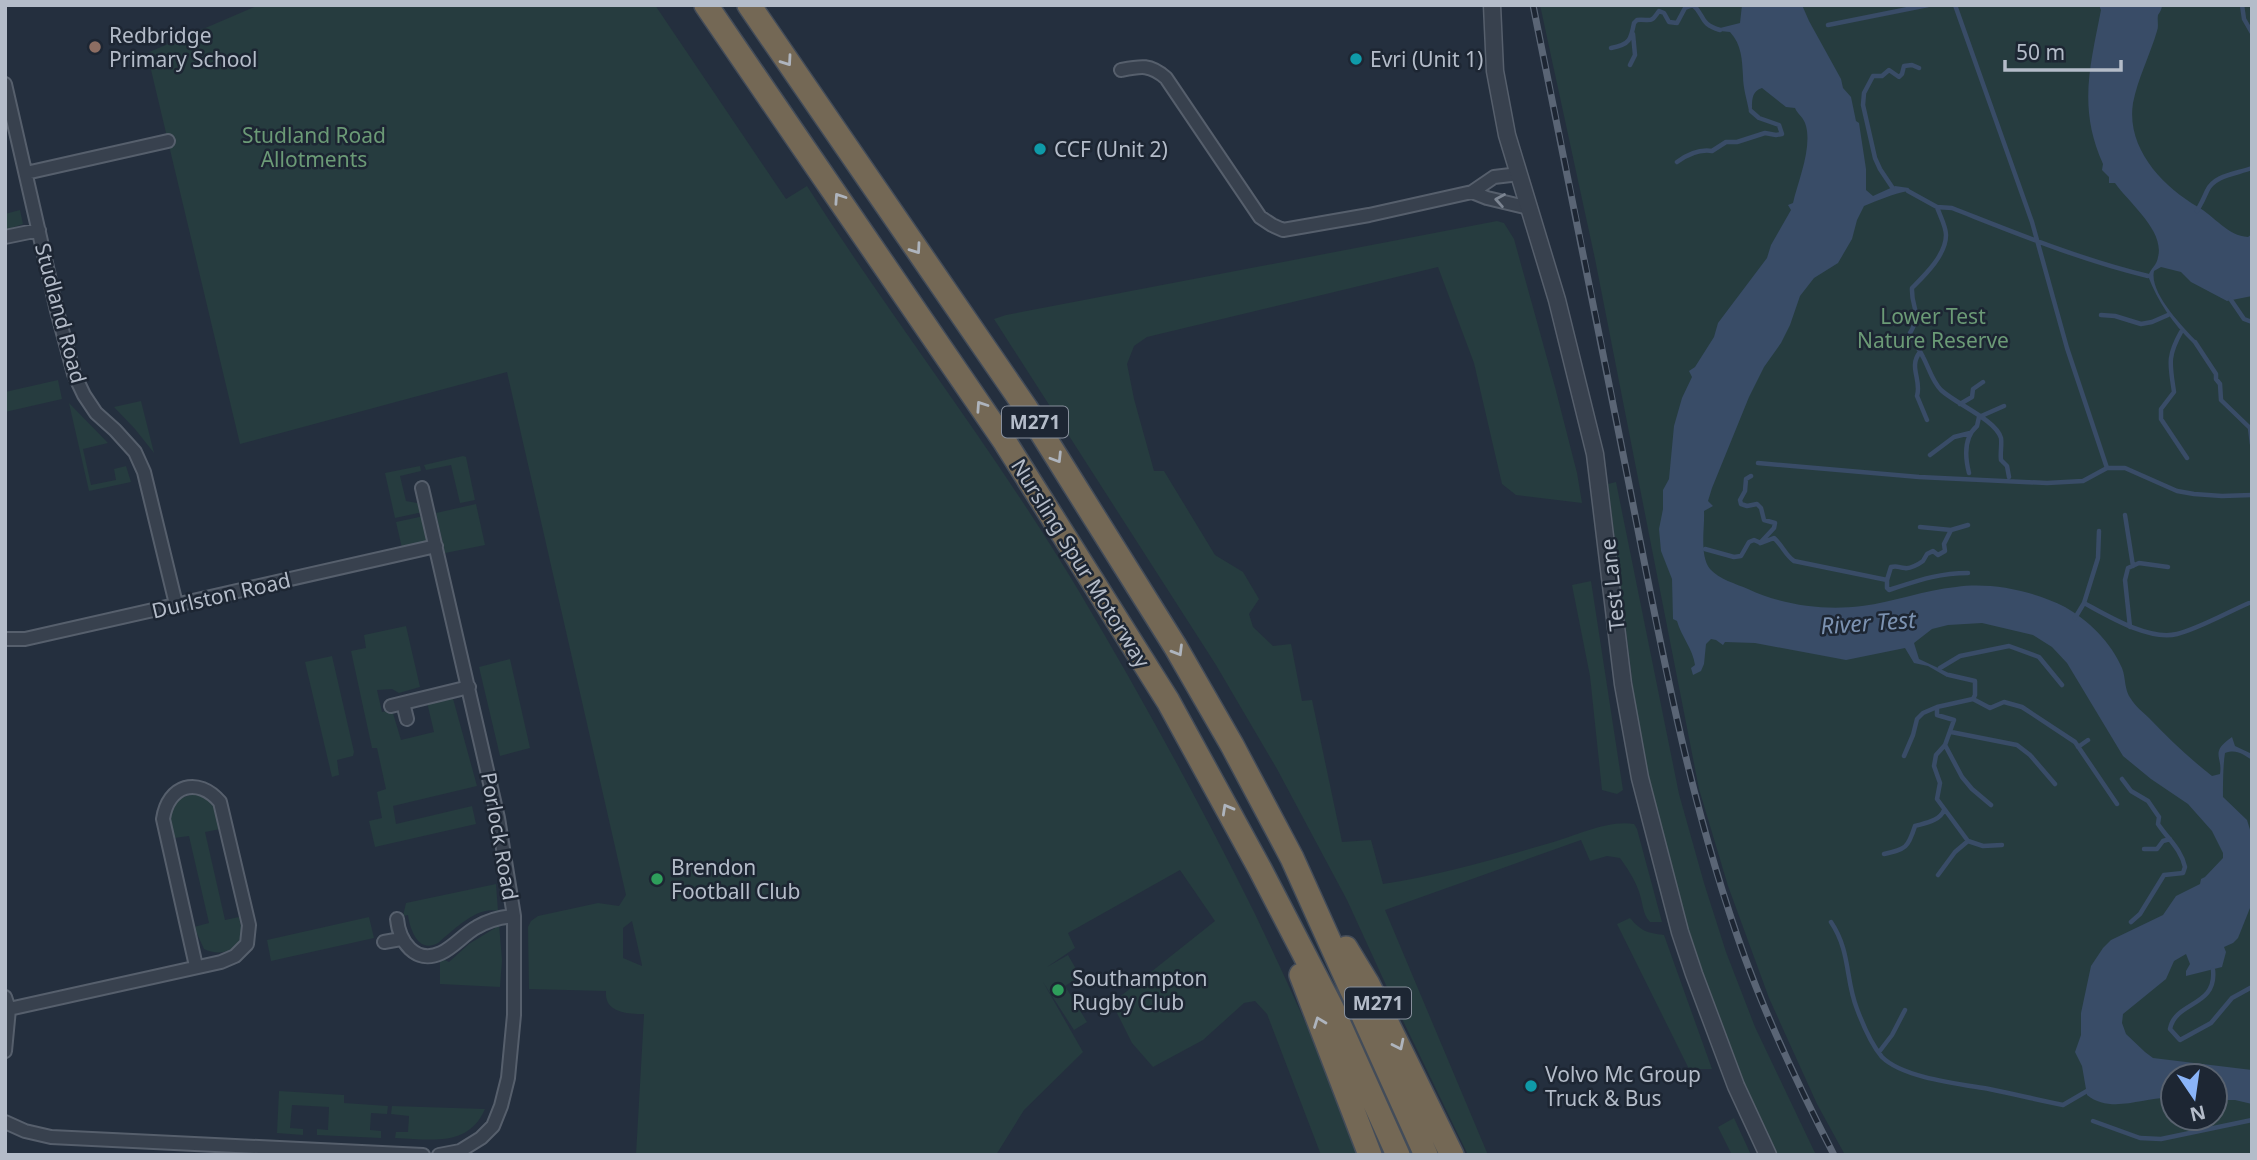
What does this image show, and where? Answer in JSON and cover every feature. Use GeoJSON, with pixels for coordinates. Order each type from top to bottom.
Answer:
{"type":"FeatureCollection","features":[{"type":"Feature","properties":{"kind":"highway","name":"Nursling Spur Motorway"},"geometry":{"type":"LineString","coordinates":[[706,5],[1005,442],[1168,701],[1332,1008],[1398,1155]]}},
{"type":"Feature","properties":{"kind":"highway","name":"Nursling Spur Motorway"},"geometry":{"type":"LineString","coordinates":[[748,5],[1027,408],[1175,646],[1292,858],[1426,1155]]}},
{"type":"Feature","properties":{"kind":"highway","name":"M271"},"geometry":{"type":"LineString","coordinates":[[1292,858],[1368,984],[1452,1155]]}},
{"type":"Feature","properties":{"kind":"highway","name":"M271"},"geometry":{"type":"LineString","coordinates":[[1260,869],[1370,1155]]}},
{"type":"Feature","properties":{"kind":"street","name":"Test Lane"},"geometry":{"type":"LineString","coordinates":[[1492,5],[1499,97],[1507,135],[1557,300],[1595,454],[1623,684],[1640,778],[1680,932],[1694,974],[1737,1086],[1768,1155]]}},
{"type":"Feature","properties":{"kind":"street"},"geometry":{"type":"LineString","coordinates":[[1121,70],[1147,67],[1166,78],[1261,217],[1283,230],[1369,215],[1472,192],[1494,177],[1519,174]]}},
{"type":"Feature","properties":{"kind":"street","name":"Studland Road"},"geometry":{"type":"LineString","coordinates":[[5,84],[74,374],[96,413],[135,452],[144,472],[176,604]]}},
{"type":"Feature","properties":{"kind":"street"},"geometry":{"type":"LineString","coordinates":[[26,173],[168,141]]}},
{"type":"Feature","properties":{"kind":"street"},"geometry":{"type":"LineString","coordinates":[[1472,192],[1529,208]]}},
{"type":"Feature","properties":{"kind":"street"},"geometry":{"type":"LineString","coordinates":[[5,237],[38,230]]}},
{"type":"Feature","properties":{"kind":"street","name":"Porlock Road"},"geometry":{"type":"LineString","coordinates":[[422,488],[498,818],[514,916],[513,1015],[508,1078],[501,1105],[493,1126],[481,1138],[460,1151],[439,1155]]}},
{"type":"Feature","properties":{"kind":"street","name":"Durlston Road"},"geometry":{"type":"LineString","coordinates":[[5,639],[25,639],[436,546]]}},
{"type":"Feature","properties":{"kind":"street"},"geometry":{"type":"LineString","coordinates":[[407,719],[397,705],[469,687]]}},
{"type":"Feature","properties":{"kind":"street"},"geometry":{"type":"LineString","coordinates":[[5,1051],[7,1003],[221,962],[235,956],[247,944],[249,925],[220,802],[211,791],[194,786],[176,791],[165,804],[163,819],[197,966]]}},
{"type":"Feature","properties":{"kind":"street"},"geometry":{"type":"LineString","coordinates":[[397,919],[401,939],[413,952],[428,956],[439,954],[478,926],[496,918],[514,916]]}},
{"type":"Feature","properties":{"kind":"street"},"geometry":{"type":"LineString","coordinates":[[384,942],[401,939]]}},
{"type":"Feature","properties":{"kind":"street"},"geometry":{"type":"LineString","coordinates":[[5,1122],[25,1131],[51,1137],[125,1148],[424,1155]]}},
{"type":"Feature","properties":{"kind":"green space","name":"Studland Road Allotments"},"geometry":{"type":"Polygon","coordinates":[[[259,5],[655,5],[786,199],[807,186],[1048,541],[1126,672],[1214,833],[1255,914],[1365,1155],[1321,1155],[1267,1014],[1255,1001],[1244,1003],[1203,1040],[1153,1067],[1132,1043],[1112,1003],[1215,921],[1180,870],[1068,933],[1075,948],[1047,967],[1068,955],[1080,976],[1065,986],[1087,1022],[1074,1030],[1043,982],[1083,1052],[1024,1110],[996,1155],[636,1155],[644,1014],[624,1013],[613,1008],[606,998],[606,991],[529,989],[528,927],[531,921],[538,916],[598,903],[619,906],[626,895],[507,372],[240,444],[147,53],[259,5]],[[632,921],[623,928],[623,958],[642,966],[632,921]]]}},
{"type":"Feature","properties":{"kind":"green space","name":"Lower Test Nature Reserve"},"geometry":{"type":"Polygon","coordinates":[[[1540,5],[2252,5],[2252,1155],[1845,1155],[1817,1104],[1769,998],[1728,886],[1699,789],[1595,259],[1540,5]]]}},
{"type":"Feature","properties":{"kind":"green space"},"geometry":{"type":"Polygon","coordinates":[[[20,210],[23,224],[5,230],[5,214],[20,210]]]}},
{"type":"Feature","properties":{"kind":"green space"},"geometry":{"type":"Polygon","coordinates":[[[1497,221],[1504,223],[1514,239],[1555,387],[1582,503],[1516,495],[1502,484],[1474,363],[1438,267],[1147,337],[1134,346],[1127,364],[1154,471],[1164,471],[1215,555],[1243,572],[1259,599],[1249,614],[1253,627],[1273,646],[1291,644],[1302,701],[1312,700],[1342,842],[1371,840],[1383,884],[1467,866],[1602,826],[1624,823],[1634,824],[1637,829],[1662,922],[1650,922],[1647,919],[1640,894],[1620,858],[1607,856],[1590,861],[1581,840],[1385,910],[1488,1155],[1468,1155],[1347,900],[1277,769],[1216,665],[994,319],[1497,221]]]}},
{"type":"Feature","properties":{"kind":"green space"},"geometry":{"type":"Polygon","coordinates":[[[58,380],[62,399],[5,412],[5,392],[58,380]]]}},
{"type":"Feature","properties":{"kind":"green space"},"geometry":{"type":"Polygon","coordinates":[[[141,401],[154,453],[114,407],[141,401]]]}},
{"type":"Feature","properties":{"kind":"green space"},"geometry":{"type":"Polygon","coordinates":[[[69,403],[108,443],[83,449],[91,485],[116,480],[114,469],[126,466],[131,482],[89,491],[69,403]]]}},
{"type":"Feature","properties":{"kind":"green space"},"geometry":{"type":"Polygon","coordinates":[[[466,457],[475,500],[460,503],[451,465],[426,470],[424,465],[466,457]]]}},
{"type":"Feature","properties":{"kind":"green space"},"geometry":{"type":"Polygon","coordinates":[[[420,466],[421,471],[400,476],[406,501],[417,503],[423,512],[395,518],[385,473],[420,466]]]}},
{"type":"Feature","properties":{"kind":"green space"},"geometry":{"type":"Polygon","coordinates":[[[1616,482],[1679,794],[1704,883],[1726,952],[1755,1027],[1816,1155],[1775,1155],[1734,1069],[1686,936],[1651,792],[1635,703],[1608,484],[1616,482]]]}},
{"type":"Feature","properties":{"kind":"green space"},"geometry":{"type":"Polygon","coordinates":[[[476,504],[485,545],[445,553],[436,513],[476,504]]]}},
{"type":"Feature","properties":{"kind":"green space"},"geometry":{"type":"Polygon","coordinates":[[[424,516],[428,538],[426,541],[402,548],[396,522],[424,516]]]}},
{"type":"Feature","properties":{"kind":"green space"},"geometry":{"type":"Polygon","coordinates":[[[1591,581],[1623,790],[1617,794],[1602,790],[1590,676],[1572,585],[1591,581]]]}},
{"type":"Feature","properties":{"kind":"green space"},"geometry":{"type":"Polygon","coordinates":[[[406,626],[420,687],[399,693],[392,689],[377,690],[382,712],[392,710],[401,740],[434,732],[427,702],[452,695],[477,786],[393,806],[396,824],[472,806],[476,824],[375,847],[369,821],[382,818],[377,792],[386,789],[377,748],[372,748],[351,651],[366,648],[364,635],[406,626]]]}},
{"type":"Feature","properties":{"kind":"green space"},"geometry":{"type":"Polygon","coordinates":[[[332,656],[354,752],[353,756],[337,760],[339,775],[332,777],[305,662],[332,656]]]}},
{"type":"Feature","properties":{"kind":"green space"},"geometry":{"type":"Polygon","coordinates":[[[510,659],[530,748],[500,756],[479,667],[510,659]]]}},
{"type":"Feature","properties":{"kind":"green space"},"geometry":{"type":"Polygon","coordinates":[[[197,794],[211,803],[219,823],[220,829],[205,832],[225,920],[239,917],[241,926],[239,941],[227,951],[204,949],[194,927],[209,923],[189,836],[174,838],[172,808],[180,799],[197,794]]]}},
{"type":"Feature","properties":{"kind":"green space"},"geometry":{"type":"Polygon","coordinates":[[[496,884],[498,911],[477,914],[431,946],[420,943],[413,933],[408,915],[403,916],[406,903],[496,884]]]}},
{"type":"Feature","properties":{"kind":"green space"},"geometry":{"type":"Polygon","coordinates":[[[369,917],[374,938],[271,961],[267,940],[369,917]]]}},
{"type":"Feature","properties":{"kind":"green space"},"geometry":{"type":"Polygon","coordinates":[[[1630,918],[1645,931],[1664,935],[1712,1069],[1689,1069],[1617,924],[1630,918]]]}},
{"type":"Feature","properties":{"kind":"green space"},"geometry":{"type":"Polygon","coordinates":[[[497,923],[502,960],[500,987],[440,984],[440,958],[449,962],[469,944],[495,928],[497,923]]]}},
{"type":"Feature","properties":{"kind":"green space"},"geometry":{"type":"Polygon","coordinates":[[[279,1091],[344,1095],[344,1103],[388,1106],[387,1114],[371,1113],[370,1130],[381,1131],[381,1138],[317,1135],[317,1129],[328,1130],[329,1107],[292,1105],[290,1128],[303,1129],[303,1135],[277,1133],[279,1091]]]}},
{"type":"Feature","properties":{"kind":"green space"},"geometry":{"type":"Polygon","coordinates":[[[392,1106],[485,1109],[469,1130],[458,1136],[434,1140],[395,1138],[396,1132],[408,1132],[409,1116],[391,1114],[392,1106]]]}},
{"type":"Feature","properties":{"kind":"green space"},"geometry":{"type":"Polygon","coordinates":[[[1734,1118],[1751,1155],[1732,1155],[1718,1127],[1734,1118]]]}},
{"type":"Feature","properties":{"kind":"water","name":"River Test"},"geometry":{"type":"Polygon","coordinates":[[[1742,5],[1802,5],[1841,79],[1843,88],[1851,97],[1856,121],[1859,123],[1866,169],[1866,190],[1873,196],[1895,186],[1909,188],[1908,191],[1864,206],[1852,239],[1838,263],[1814,278],[1800,296],[1781,343],[1764,367],[1749,397],[1712,488],[1708,501],[1713,506],[1704,511],[1704,549],[1707,563],[1714,573],[1761,595],[1818,607],[1862,606],[1969,586],[1998,587],[2040,596],[2065,607],[2098,633],[2117,658],[2127,692],[2135,704],[2212,776],[2220,774],[2219,751],[2232,737],[2235,746],[2252,754],[2252,760],[2236,752],[2225,753],[2224,763],[2223,797],[2247,820],[2252,836],[2252,903],[2238,938],[2224,947],[2226,952],[2222,967],[2186,976],[2190,964],[2186,954],[2174,961],[2166,979],[2123,1014],[2122,1023],[2126,1034],[2145,1052],[2153,1058],[2186,1062],[2159,1062],[2159,1098],[2107,1104],[2087,1095],[2082,1066],[2075,1052],[2081,1035],[2081,1013],[2091,966],[2111,940],[2163,915],[2176,896],[2200,884],[2201,879],[2223,858],[2223,853],[2212,831],[2188,804],[2123,756],[2067,663],[2052,647],[2033,635],[1982,623],[1932,629],[1914,643],[1919,659],[1951,674],[1947,677],[1928,666],[1914,663],[1905,648],[1846,660],[1755,643],[1725,642],[1723,645],[1711,639],[1706,644],[1701,671],[1693,675],[1691,668],[1695,665],[1692,653],[1677,621],[1673,619],[1672,579],[1661,551],[1659,529],[1663,490],[1669,479],[1674,426],[1682,398],[1692,377],[1689,371],[1695,367],[1714,337],[1718,323],[1767,258],[1771,245],[1791,210],[1788,205],[1793,203],[1807,145],[1805,123],[1795,108],[1786,107],[1762,88],[1754,94],[1752,111],[1749,111],[1739,47],[1730,32],[1720,31],[1720,28],[1740,23],[1742,5]]]}},
{"type":"Feature","properties":{"kind":"water"},"geometry":{"type":"Polygon","coordinates":[[[2099,5],[2162,5],[2158,15],[2158,29],[2133,103],[2135,135],[2149,164],[2172,188],[2234,233],[2248,237],[2252,234],[2252,296],[2227,301],[2191,282],[2181,272],[2161,267],[2154,271],[2154,280],[2162,299],[2197,342],[2193,343],[2161,304],[2148,276],[2157,260],[2159,247],[2151,227],[2115,183],[2109,183],[2109,177],[2102,170],[2103,164],[2095,144],[2088,106],[2090,69],[2101,10],[2099,5]]]}},
{"type":"Feature","properties":{"kind":"water"},"geometry":{"type":"Polygon","coordinates":[[[2229,1067],[2252,1070],[2252,1104],[2229,1100],[2229,1067]]]}},
{"type":"Feature","properties":{"kind":"waterway"},"geometry":{"type":"LineString","coordinates":[[1611,48],[1628,40],[1637,20],[1652,19],[1659,11],[1664,13],[1669,22],[1677,23],[1685,8],[1693,5],[1705,22],[1720,30]]}},
{"type":"Feature","properties":{"kind":"waterway"},"geometry":{"type":"LineString","coordinates":[[1828,25],[1928,5]]}},
{"type":"Feature","properties":{"kind":"waterway"},"geometry":{"type":"LineString","coordinates":[[1955,5],[2032,222],[2067,348],[2107,468],[2125,468],[2177,491],[2222,496],[2252,495]]}},
{"type":"Feature","properties":{"kind":"waterway"},"geometry":{"type":"LineString","coordinates":[[2242,5],[2244,19],[2252,33]]}},
{"type":"Feature","properties":{"kind":"waterway"},"geometry":{"type":"LineString","coordinates":[[1630,65],[1635,55],[1633,34]]}},
{"type":"Feature","properties":{"kind":"waterway"},"geometry":{"type":"LineString","coordinates":[[1892,187],[1875,158],[1863,105],[1864,93],[1873,76],[1882,76],[1889,70],[1899,77],[1904,66],[1919,68]]}},
{"type":"Feature","properties":{"kind":"waterway"},"geometry":{"type":"LineString","coordinates":[[1677,162],[1694,153],[1712,151],[1726,142],[1737,142],[1765,133],[1782,134],[1779,125],[1759,118],[1751,111]]}},
{"type":"Feature","properties":{"kind":"waterway"},"geometry":{"type":"LineString","coordinates":[[2197,211],[2210,186],[2215,182],[2252,168]]}},
{"type":"Feature","properties":{"kind":"waterway"},"geometry":{"type":"LineString","coordinates":[[1908,191],[1937,207],[1952,208],[2073,254],[2148,276]]}},
{"type":"Feature","properties":{"kind":"waterway"},"geometry":{"type":"LineString","coordinates":[[1937,207],[1945,228],[1945,242],[1934,264],[1912,288],[1916,320],[1910,333],[1941,390],[1998,431],[2001,438],[2001,460],[2007,466],[2009,477]]}},
{"type":"Feature","properties":{"kind":"waterway"},"geometry":{"type":"LineString","coordinates":[[2231,300],[2244,319],[2252,322]]}},
{"type":"Feature","properties":{"kind":"waterway"},"geometry":{"type":"LineString","coordinates":[[2101,315],[2141,324],[2168,315]]}},
{"type":"Feature","properties":{"kind":"waterway"},"geometry":{"type":"LineString","coordinates":[[2181,332],[2173,348],[2171,361],[2174,392],[2161,409],[2161,419],[2187,458]]}},
{"type":"Feature","properties":{"kind":"waterway"},"geometry":{"type":"LineString","coordinates":[[2195,342],[2216,374],[2221,400],[2250,428],[2252,444]]}},
{"type":"Feature","properties":{"kind":"waterway"},"geometry":{"type":"LineString","coordinates":[[1920,352],[1915,363],[1917,396],[1927,420]]}},
{"type":"Feature","properties":{"kind":"waterway"},"geometry":{"type":"LineString","coordinates":[[1960,404],[1972,397],[1973,389],[1983,382]]}},
{"type":"Feature","properties":{"kind":"waterway"},"geometry":{"type":"LineString","coordinates":[[1969,473],[1966,454],[1969,436],[1977,426],[1979,417],[2004,406]]}},
{"type":"Feature","properties":{"kind":"waterway"},"geometry":{"type":"LineString","coordinates":[[1930,455],[1954,437],[1970,433]]}},
{"type":"Feature","properties":{"kind":"waterway"},"geometry":{"type":"LineString","coordinates":[[1758,463],[1919,477],[2047,483],[2083,481],[2107,468]]}},
{"type":"Feature","properties":{"kind":"waterway"},"geometry":{"type":"LineString","coordinates":[[1751,476],[1746,479],[1741,504],[1757,504],[1764,520],[1775,523],[1774,528],[1760,543]]}},
{"type":"Feature","properties":{"kind":"waterway"},"geometry":{"type":"LineString","coordinates":[[2125,515],[2133,566]]}},
{"type":"Feature","properties":{"kind":"waterway"},"geometry":{"type":"LineString","coordinates":[[1887,580],[1891,567],[1912,567],[1933,551],[1938,555],[1945,551],[1944,544],[1951,530],[1968,525]]}},
{"type":"Feature","properties":{"kind":"waterway"},"geometry":{"type":"LineString","coordinates":[[1920,527],[1951,530]]}},
{"type":"Feature","properties":{"kind":"waterway"},"geometry":{"type":"LineString","coordinates":[[2084,603],[2098,558],[2099,531]]}},
{"type":"Feature","properties":{"kind":"waterway"},"geometry":{"type":"LineString","coordinates":[[1705,549],[1734,557],[1741,556],[1749,542],[1754,540],[1761,543],[1774,538],[1794,561],[1887,580],[1889,590],[1937,576],[1968,573]]}},
{"type":"Feature","properties":{"kind":"waterway"},"geometry":{"type":"LineString","coordinates":[[2130,627],[2125,580],[2128,568],[2139,563],[2168,567]]}},
{"type":"Feature","properties":{"kind":"waterway"},"geometry":{"type":"LineString","coordinates":[[2075,618],[2084,603],[2129,626],[2166,635],[2194,628],[2249,603]]}},
{"type":"Feature","properties":{"kind":"waterway"},"geometry":{"type":"LineString","coordinates":[[1940,668],[1960,656],[2009,646],[2039,657],[2062,685]]}},
{"type":"Feature","properties":{"kind":"waterway"},"geometry":{"type":"LineString","coordinates":[[1949,675],[1975,681],[1975,695],[1973,699],[1937,707],[1937,715],[1954,720],[1945,745],[1936,755],[1934,766],[1940,783],[1937,799],[1968,841],[1983,846],[2002,845]]}},
{"type":"Feature","properties":{"kind":"waterway"},"geometry":{"type":"LineString","coordinates":[[1973,699],[1990,708],[2004,702],[2022,707],[2075,742],[2117,804]]}},
{"type":"Feature","properties":{"kind":"waterway"},"geometry":{"type":"LineString","coordinates":[[1904,756],[1917,719],[1937,707]]}},
{"type":"Feature","properties":{"kind":"waterway"},"geometry":{"type":"LineString","coordinates":[[1951,732],[2017,745],[2030,755],[2055,784]]}},
{"type":"Feature","properties":{"kind":"waterway"},"geometry":{"type":"LineString","coordinates":[[2078,747],[2088,740]]}},
{"type":"Feature","properties":{"kind":"waterway"},"geometry":{"type":"LineString","coordinates":[[1945,745],[1962,777],[1991,805]]}},
{"type":"Feature","properties":{"kind":"waterway"},"geometry":{"type":"LineString","coordinates":[[2122,779],[2131,791],[2148,801],[2159,817],[2158,824],[2177,849],[2185,867],[2183,873],[2164,875],[2140,914],[2131,922]]}},
{"type":"Feature","properties":{"kind":"waterway"},"geometry":{"type":"LineString","coordinates":[[1884,854],[1905,846],[1915,826],[1936,819],[1944,810]]}},
{"type":"Feature","properties":{"kind":"waterway"},"geometry":{"type":"LineString","coordinates":[[2144,849],[2157,849],[2163,841],[2170,839]]}},
{"type":"Feature","properties":{"kind":"waterway"},"geometry":{"type":"LineString","coordinates":[[1938,875],[1955,852],[1968,841]]}},
{"type":"Feature","properties":{"kind":"waterway"},"geometry":{"type":"LineString","coordinates":[[1831,922],[1842,944],[1853,998],[1862,1021],[1878,1052],[1891,1064],[1932,1079],[2063,1105],[2087,1091]]}},
{"type":"Feature","properties":{"kind":"waterway"},"geometry":{"type":"LineString","coordinates":[[2213,970],[2213,982],[2209,991],[2173,1020],[2170,1029],[2180,1040],[2211,1023],[2232,998],[2252,987]]}},
{"type":"Feature","properties":{"kind":"waterway"},"geometry":{"type":"LineString","coordinates":[[1879,1052],[1892,1035],[1905,1010]]}},
{"type":"Feature","properties":{"kind":"waterway"},"geometry":{"type":"LineString","coordinates":[[2093,1121],[2140,1138],[2161,1139],[2252,1120]]}},
{"type":"Feature","properties":{"kind":"railway"},"geometry":{"type":"LineString","coordinates":[[1533,5],[1662,651],[1706,837],[1745,958],[1765,1008],[1786,1058],[1834,1155]]}},
{"type":"Feature","properties":{"kind":"place","name":"Redbridge Primary School"},"geometry":{"type":"Point","coordinates":[95,47]}},
{"type":"Feature","properties":{"kind":"place","name":"Evri (Unit 1)"},"geometry":{"type":"Point","coordinates":[1356,59]}},
{"type":"Feature","properties":{"kind":"place","name":"CCF (Unit 2)"},"geometry":{"type":"Point","coordinates":[1040,149]}},
{"type":"Feature","properties":{"kind":"place","name":"Brendon Football Club"},"geometry":{"type":"Point","coordinates":[657,879]}},
{"type":"Feature","properties":{"kind":"place","name":"Southampton Rugby Club"},"geometry":{"type":"Point","coordinates":[1058,990]}},
{"type":"Feature","properties":{"kind":"place","name":"Volvo Mc Group Truck & Bus"},"geometry":{"type":"Point","coordinates":[1531,1086]}}]}
